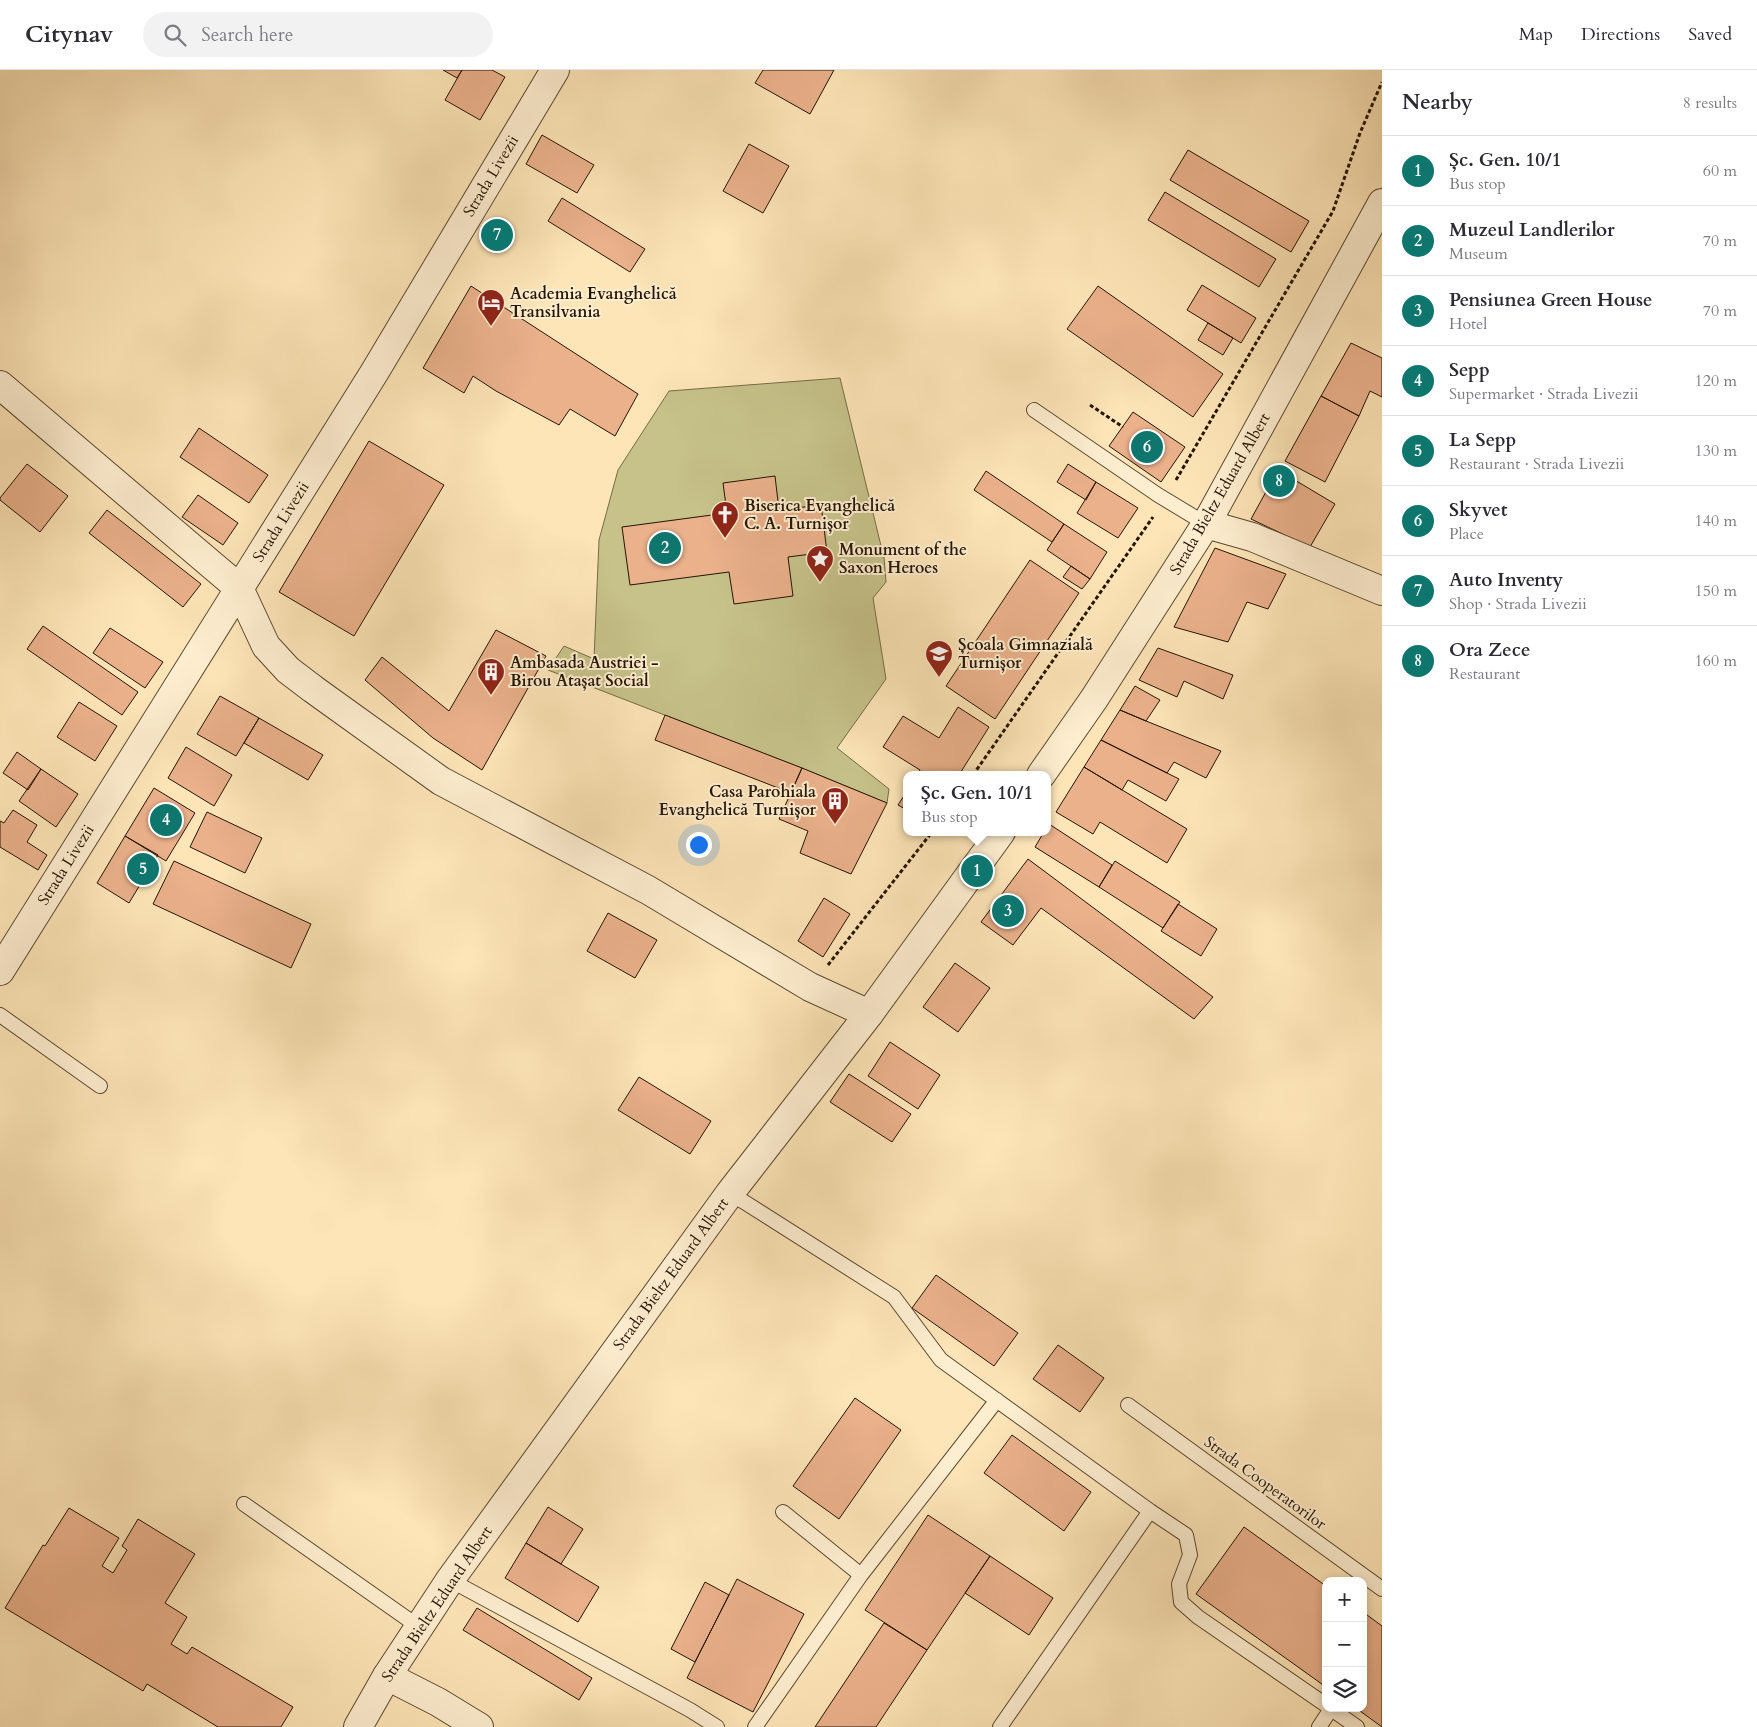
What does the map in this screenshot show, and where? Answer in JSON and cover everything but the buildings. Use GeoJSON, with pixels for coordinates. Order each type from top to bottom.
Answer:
{"type":"FeatureCollection","features":[{"type":"Feature","properties":{"kind":"street","name":"Strada Livezii"},"geometry":{"type":"LineString","coordinates":[[0,970],[374,373],[555,70]]}},
{"type":"Feature","properties":{"kind":"street","name":"Strada Bieltz Eduard Albert"},"geometry":{"type":"LineString","coordinates":[[1044,771],[1094,700],[1206,524],[1382,203]]}},
{"type":"Feature","properties":{"kind":"street"},"geometry":{"type":"LineString","coordinates":[[0,385],[240,588],[266,646],[288,670],[441,781],[648,890],[810,987],[869,1014]]}},
{"type":"Feature","properties":{"kind":"street"},"geometry":{"type":"LineString","coordinates":[[1206,524],[1252,537],[1382,591]]}},
{"type":"Feature","properties":{"kind":"street","name":"Strada Bieltz Eduard Albert"},"geometry":{"type":"LineString","coordinates":[[358,1727],[387,1676],[450,1580],[730,1193],[869,1014],[998,836]]}},
{"type":"Feature","properties":{"kind":"street"},"geometry":{"type":"LineString","coordinates":[[387,1676],[438,1702],[479,1727]]}},
{"type":"Feature","properties":{"kind":"lane"},"geometry":{"type":"LineString","coordinates":[[1034,410],[1165,499],[1206,524]]}},
{"type":"Feature","properties":{"kind":"lane"},"geometry":{"type":"LineString","coordinates":[[0,1015],[100,1086]]}},
{"type":"Feature","properties":{"kind":"lane"},"geometry":{"type":"LineString","coordinates":[[730,1193],[894,1297],[941,1360],[1150,1512],[1186,1535],[1190,1554],[1179,1584],[1181,1602],[1198,1617],[1322,1703]]}},
{"type":"Feature","properties":{"kind":"lane"},"geometry":{"type":"LineString","coordinates":[[755,1727],[861,1575],[997,1400]]}},
{"type":"Feature","properties":{"kind":"lane","name":"Strada Cooperatorilor"},"geometry":{"type":"LineString","coordinates":[[1128,1405],[1382,1589]]}},
{"type":"Feature","properties":{"kind":"lane"},"geometry":{"type":"LineString","coordinates":[[244,1504],[419,1628]]}},
{"type":"Feature","properties":{"kind":"lane"},"geometry":{"type":"LineString","coordinates":[[782,1512],[861,1575]]}},
{"type":"Feature","properties":{"kind":"lane"},"geometry":{"type":"LineString","coordinates":[[1000,1727],[1150,1512]]}},
{"type":"Feature","properties":{"kind":"lane"},"geometry":{"type":"LineString","coordinates":[[450,1580],[690,1710],[717,1727]]}},
{"type":"Feature","properties":{"kind":"lane"},"geometry":{"type":"LineString","coordinates":[[1319,1727],[1327,1712]]}},
{"type":"Feature","properties":{"kind":"lane"},"geometry":{"type":"LineString","coordinates":[[1335,1712],[1357,1727]]}},
{"type":"Feature","properties":{"kind":"path"},"geometry":{"type":"LineString","coordinates":[[977,771],[1165,499],[1333,211],[1360,133],[1382,82]]}},
{"type":"Feature","properties":{"kind":"path"},"geometry":{"type":"LineString","coordinates":[[1090,405],[1123,427]]}},
{"type":"Feature","properties":{"kind":"path"},"geometry":{"type":"LineString","coordinates":[[810,987],[929,836]]}},
{"type":"Feature","properties":{"kind":"shaded area"},"geometry":{"type":"Polygon","coordinates":[[[840,378],[884,558],[886,582],[873,598],[886,679],[837,748],[889,789],[887,803],[802,768],[548,670],[564,646],[594,659],[599,540],[618,470],[669,391],[840,378]]]}},
{"type":"Feature","properties":{"kind":"place","name":"Auto Inventy"},"geometry":{"type":"Point","coordinates":[497,235]}},
{"type":"Feature","properties":{"kind":"place","name":"Academia Evanghelică Transilvania"},"geometry":{"type":"Point","coordinates":[491,327]}},
{"type":"Feature","properties":{"kind":"place","name":"Skyvet"},"geometry":{"type":"Point","coordinates":[1147,447]}},
{"type":"Feature","properties":{"kind":"place","name":"Ora Zece"},"geometry":{"type":"Point","coordinates":[1279,481]}},
{"type":"Feature","properties":{"kind":"place","name":"Biserica Evanghelică C. A. Turnișor"},"geometry":{"type":"Point","coordinates":[725,539]}},
{"type":"Feature","properties":{"kind":"place","name":"Muzeul Landlerilor"},"geometry":{"type":"Point","coordinates":[665,548]}},
{"type":"Feature","properties":{"kind":"place","name":"Monument of the Saxon Heroes"},"geometry":{"type":"Point","coordinates":[820,583]}},
{"type":"Feature","properties":{"kind":"place","name":"Școala Gimnazială Turnișor"},"geometry":{"type":"Point","coordinates":[939,678]}},
{"type":"Feature","properties":{"kind":"place","name":"Ambasada Austriei - Birou Atașat Social"},"geometry":{"type":"Point","coordinates":[491,696]}},
{"type":"Feature","properties":{"kind":"place","name":"Sepp"},"geometry":{"type":"Point","coordinates":[166,820]}},
{"type":"Feature","properties":{"kind":"place","name":"Casa Parohiala Evanghelică Turnișor"},"geometry":{"type":"Point","coordinates":[835,825]}},
{"type":"Feature","properties":{"kind":"place","name":"La Sepp"},"geometry":{"type":"Point","coordinates":[143,869]}},
{"type":"Feature","properties":{"kind":"place","name":"Șc. Gen. 10/1"},"geometry":{"type":"Point","coordinates":[977,871]}},
{"type":"Feature","properties":{"kind":"place","name":"Pensiunea Green House"},"geometry":{"type":"Point","coordinates":[1008,911]}}]}
